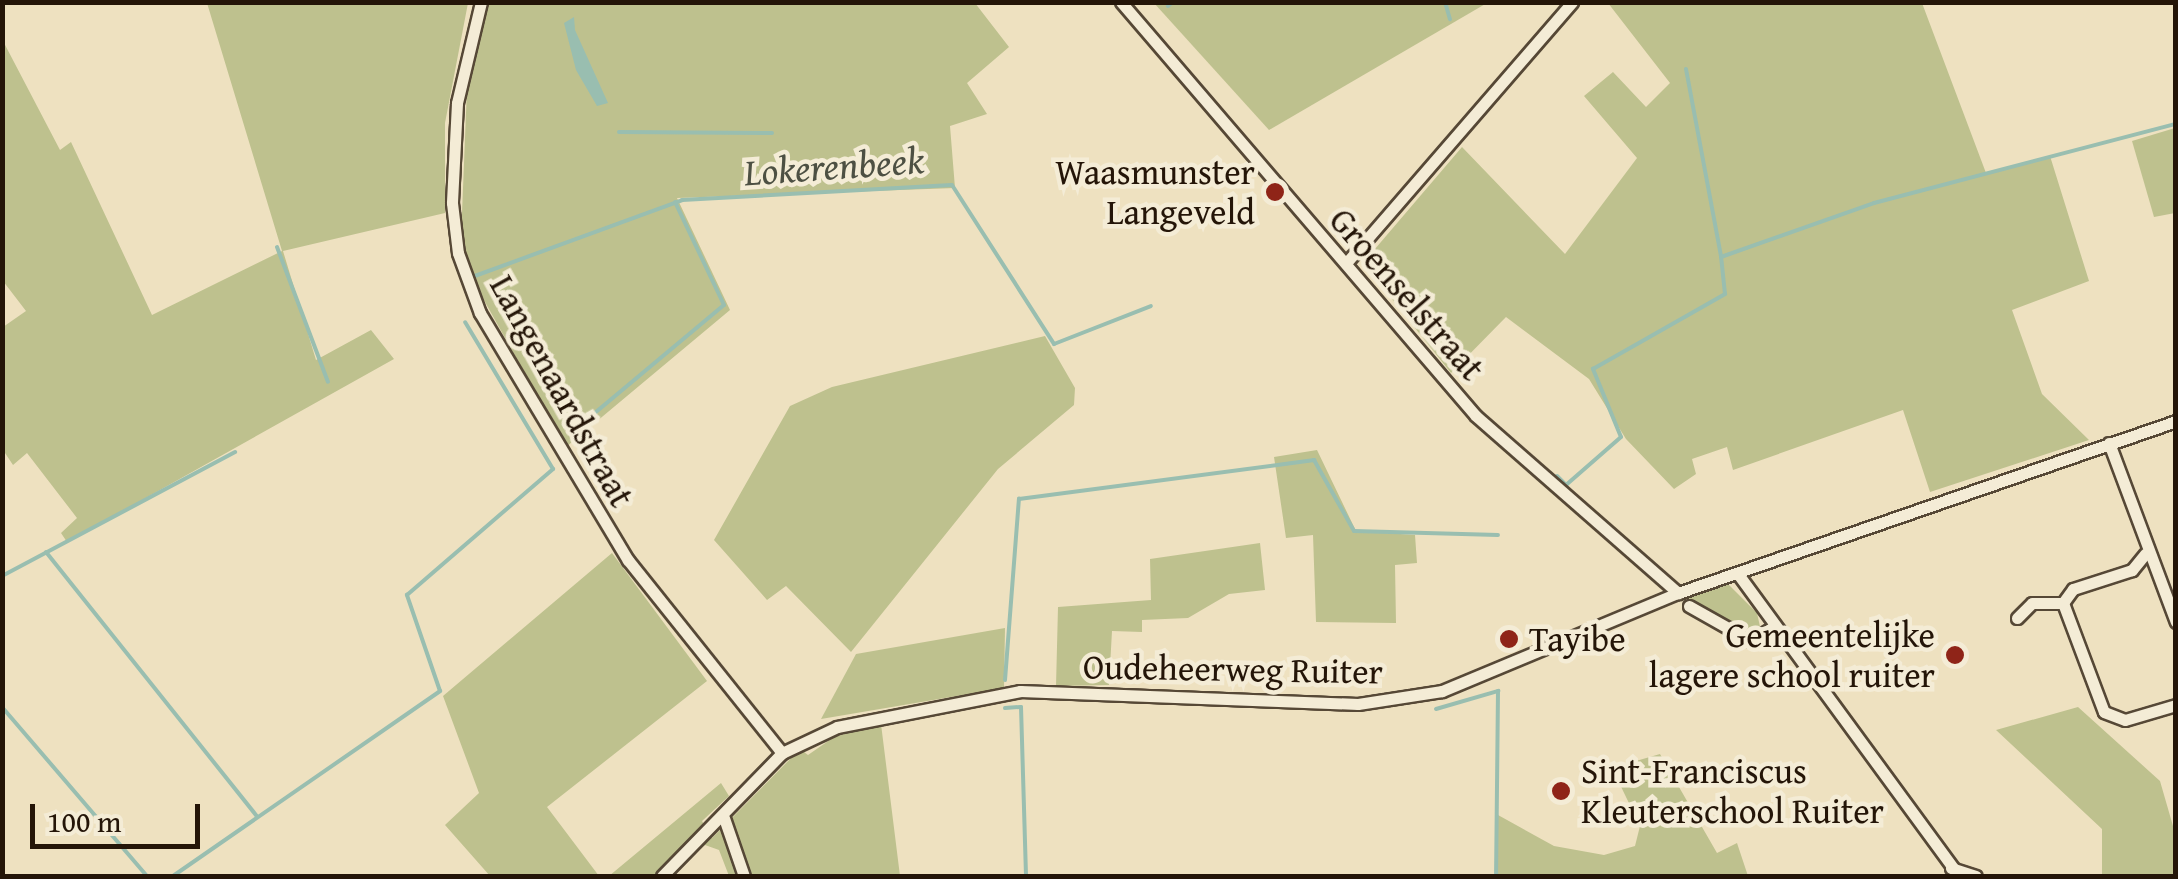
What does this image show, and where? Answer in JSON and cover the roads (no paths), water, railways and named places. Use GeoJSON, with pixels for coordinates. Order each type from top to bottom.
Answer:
{"type":"FeatureCollection","features":[{"type":"Feature","properties":{"kind":"street","name":"Langenaardstraat"},"geometry":{"type":"LineString","coordinates":[[481,2],[457,102],[452,203],[458,253],[480,313],[628,560],[782,753]]}},
{"type":"Feature","properties":{"kind":"street","name":"Groenselstraat"},"geometry":{"type":"LineString","coordinates":[[1122,2],[1476,416],[1678,594]]}},
{"type":"Feature","properties":{"kind":"street"},"geometry":{"type":"LineString","coordinates":[[1346,262],[1572,2]]}},
{"type":"Feature","properties":{"kind":"street","name":"Oudeheerweg Ruiter"},"geometry":{"type":"LineString","coordinates":[[662,876],[724,818],[782,753],[837,727],[1020,692],[1398,701],[1442,692],[1678,594],[2176,421]]}},
{"type":"Feature","properties":{"kind":"street"},"geometry":{"type":"LineString","coordinates":[[2110,443],[2145,554],[2176,622]]}},
{"type":"Feature","properties":{"kind":"street"},"geometry":{"type":"LineString","coordinates":[[2063,603],[2073,589],[2132,570],[2145,554]]}},
{"type":"Feature","properties":{"kind":"street"},"geometry":{"type":"LineString","coordinates":[[1738,574],[1946,866],[1959,876]]}},
{"type":"Feature","properties":{"kind":"street"},"geometry":{"type":"LineString","coordinates":[[2017,618],[2032,603],[2063,603]]}},
{"type":"Feature","properties":{"kind":"street"},"geometry":{"type":"LineString","coordinates":[[2063,603],[2104,712],[2125,720],[2176,706]]}},
{"type":"Feature","properties":{"kind":"street"},"geometry":{"type":"LineString","coordinates":[[1689,606],[1751,641],[1773,627]]}},
{"type":"Feature","properties":{"kind":"street"},"geometry":{"type":"LineString","coordinates":[[724,818],[744,876]]}},
{"type":"Feature","properties":{"kind":"street"},"geometry":{"type":"LineString","coordinates":[[1946,866],[1976,876]]}},
{"type":"Feature","properties":{"kind":"waterway"},"geometry":{"type":"LineString","coordinates":[[1168,6],[1173,2]]}},
{"type":"Feature","properties":{"kind":"waterway"},"geometry":{"type":"LineString","coordinates":[[1445,2],[1450,19]]}},
{"type":"Feature","properties":{"kind":"waterway"},"geometry":{"type":"LineString","coordinates":[[1686,69],[1721,256]]}},
{"type":"Feature","properties":{"kind":"waterway"},"geometry":{"type":"LineString","coordinates":[[1557,476],[1566,485],[1621,437],[1593,369],[1725,294],[1721,257],[1874,203],[2176,124]]}},
{"type":"Feature","properties":{"kind":"waterway"},"geometry":{"type":"LineString","coordinates":[[619,132],[772,133]]}},
{"type":"Feature","properties":{"kind":"waterway","name":"Lokerenbeek"},"geometry":{"type":"LineString","coordinates":[[472,277],[682,200],[952,185],[1054,344],[1151,306]]}},
{"type":"Feature","properties":{"kind":"waterway"},"geometry":{"type":"LineString","coordinates":[[572,432],[724,305],[675,202]]}},
{"type":"Feature","properties":{"kind":"waterway"},"geometry":{"type":"LineString","coordinates":[[277,247],[328,382]]}},
{"type":"Feature","properties":{"kind":"waterway","name":"Lokerenbeek"},"geometry":{"type":"LineString","coordinates":[[173,876],[440,691],[407,595],[553,469],[465,322]]}},
{"type":"Feature","properties":{"kind":"waterway"},"geometry":{"type":"LineString","coordinates":[[2,576],[235,452]]}},
{"type":"Feature","properties":{"kind":"waterway"},"geometry":{"type":"LineString","coordinates":[[1005,680],[1019,499],[1314,460],[1354,531],[1498,535]]}},
{"type":"Feature","properties":{"kind":"waterway"},"geometry":{"type":"LineString","coordinates":[[46,552],[257,816]]}},
{"type":"Feature","properties":{"kind":"waterway"},"geometry":{"type":"LineString","coordinates":[[1436,709],[1498,691],[1496,876]]}},
{"type":"Feature","properties":{"kind":"waterway","name":"Lokerenbeek"},"geometry":{"type":"LineString","coordinates":[[2,707],[147,876]]}},
{"type":"Feature","properties":{"kind":"waterway"},"geometry":{"type":"LineString","coordinates":[[1005,708],[1021,707],[1026,876]]}},
{"type":"Feature","properties":{"kind":"place","name":"Waasmunster Langeveld"},"geometry":{"type":"Point","coordinates":[1275,192]}},
{"type":"Feature","properties":{"kind":"place","name":"Tayibe"},"geometry":{"type":"Point","coordinates":[1509,639]}},
{"type":"Feature","properties":{"kind":"place","name":"Gemeentelijke lagere school ruiter"},"geometry":{"type":"Point","coordinates":[1955,655]}},
{"type":"Feature","properties":{"kind":"place","name":"Sint-Franciscus Kleuterschool Ruiter"},"geometry":{"type":"Point","coordinates":[1561,791]}}]}
